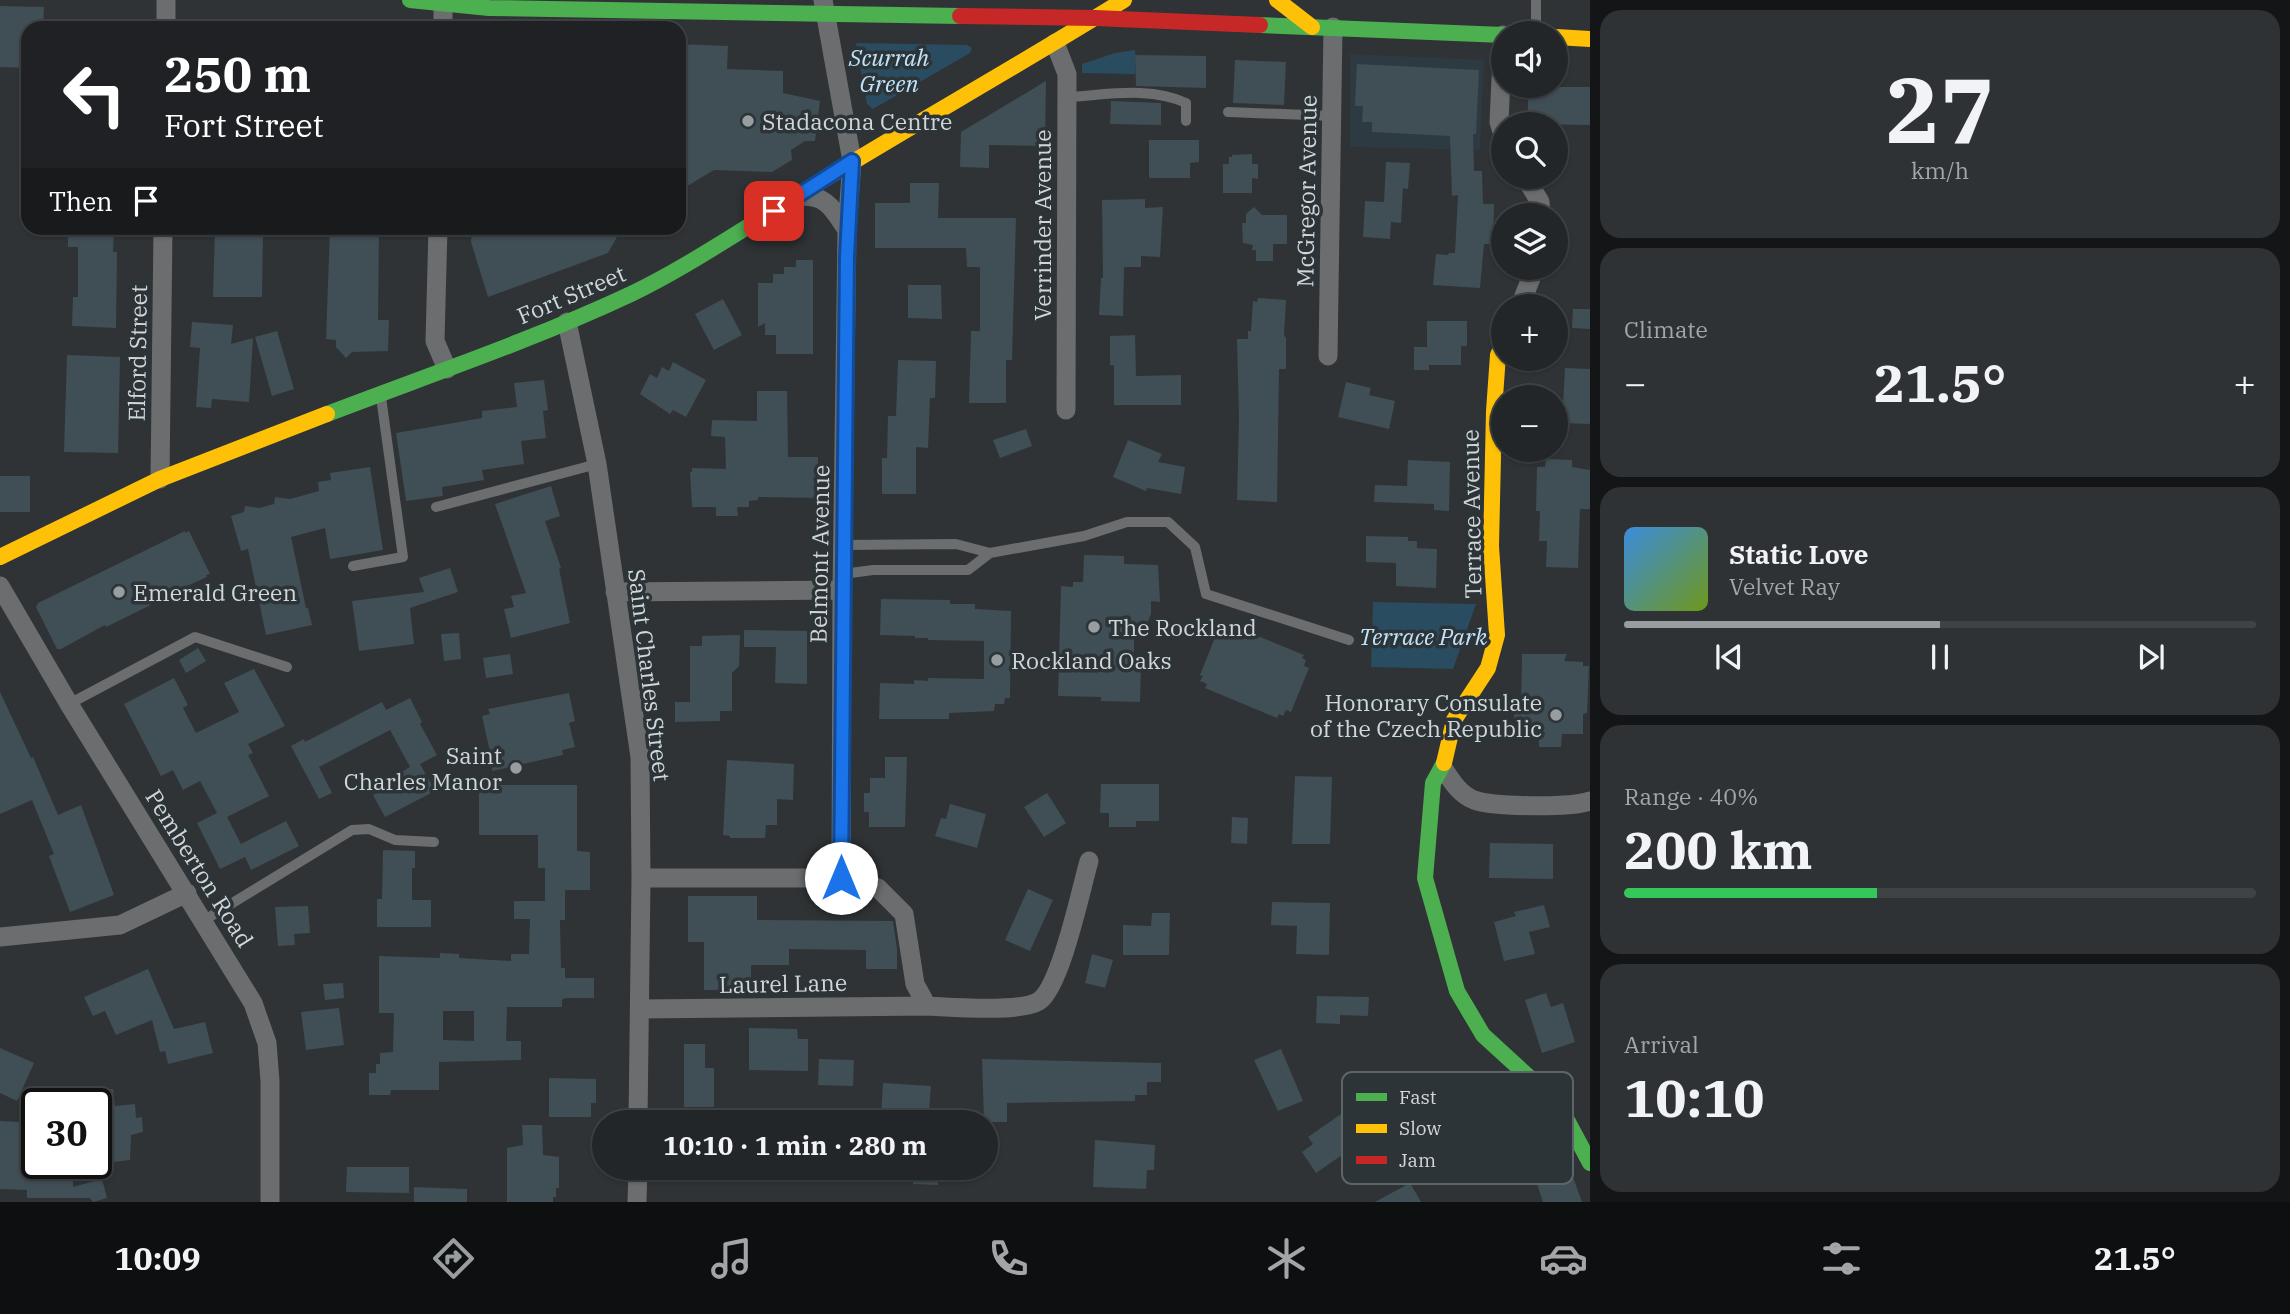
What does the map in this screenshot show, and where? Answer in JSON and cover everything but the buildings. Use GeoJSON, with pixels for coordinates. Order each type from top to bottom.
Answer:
{"type":"FeatureCollection","features":[{"type":"Feature","properties":{"kind":"main road"},"geometry":{"type":"LineString","coordinates":[[410,0],[598,11],[823,6],[1491,34]]}},
{"type":"Feature","properties":{"kind":"main road","name":"Fort Street"},"geometry":{"type":"LineString","coordinates":[[0,557],[160,479],[568,322],[633,293],[710,250],[852,161],[1124,0]]}},
{"type":"Feature","properties":{"kind":"main road"},"geometry":{"type":"LineString","coordinates":[[1278,0],[1312,27]]}},
{"type":"Feature","properties":{"kind":"main road"},"geometry":{"type":"LineString","coordinates":[[1568,38],[1590,39]]}},
{"type":"Feature","properties":{"kind":"main road","name":"Terrace Avenue"},"geometry":{"type":"LineString","coordinates":[[1498,371],[1491,546],[1497,635],[1488,668],[1454,720],[1443,768],[1433,783],[1425,878],[1457,991],[1483,1035],[1523,1072]]}},
{"type":"Feature","properties":{"kind":"main road","name":"Terrace Avenue"},"geometry":{"type":"LineString","coordinates":[[1573,1134],[1590,1163]]}},
{"type":"Feature","properties":{"kind":"street"},"geometry":{"type":"LineString","coordinates":[[166,0],[166,21]]}},
{"type":"Feature","properties":{"kind":"street"},"geometry":{"type":"LineString","coordinates":[[443,4],[443,21]]}},
{"type":"Feature","properties":{"kind":"street","name":"Belmont Avenue"},"geometry":{"type":"LineString","coordinates":[[823,6],[852,161],[847,230],[841,878]]}},
{"type":"Feature","properties":{"kind":"street","name":"McGregor Avenue"},"geometry":{"type":"LineString","coordinates":[[1328,356],[1334,27]]}},
{"type":"Feature","properties":{"kind":"street","name":"Verrinder Avenue"},"geometry":{"type":"LineString","coordinates":[[1055,43],[1067,74],[1066,410]]}},
{"type":"Feature","properties":{"kind":"street"},"geometry":{"type":"LineString","coordinates":[[795,197],[812,195],[825,201],[847,230]]}},
{"type":"Feature","properties":{"kind":"street","name":"Elford Street"},"geometry":{"type":"LineString","coordinates":[[160,479],[163,235]]}},
{"type":"Feature","properties":{"kind":"street"},"geometry":{"type":"LineString","coordinates":[[438,235],[435,341],[447,369]]}},
{"type":"Feature","properties":{"kind":"street","name":"Saint Charles Street"},"geometry":{"type":"LineString","coordinates":[[568,322],[597,464],[640,757],[638,1110]]}},
{"type":"Feature","properties":{"kind":"street"},"geometry":{"type":"LineString","coordinates":[[615,592],[842,582]]}},
{"type":"Feature","properties":{"kind":"street","name":"Pemberton Road"},"geometry":{"type":"LineString","coordinates":[[0,586],[69,704],[253,1003],[267,1042],[270,1081],[270,1202]]}},
{"type":"Feature","properties":{"kind":"street"},"geometry":{"type":"LineString","coordinates":[[1443,768],[1457,788],[1472,799],[1497,804],[1590,802]]}},
{"type":"Feature","properties":{"kind":"street","name":"Laurel Lane"},"geometry":{"type":"LineString","coordinates":[[640,1009],[927,1006],[1002,1008],[1039,1001],[1050,989],[1089,860]]}},
{"type":"Feature","properties":{"kind":"street"},"geometry":{"type":"LineString","coordinates":[[641,878],[841,878],[878,888],[904,914],[915,984],[927,1006]]}},
{"type":"Feature","properties":{"kind":"street"},"geometry":{"type":"LineString","coordinates":[[0,937],[120,925],[187,893]]}},
{"type":"Feature","properties":{"kind":"street"},"geometry":{"type":"LineString","coordinates":[[637,1202],[638,1180]]}},
{"type":"Feature","properties":{"kind":"lane"},"geometry":{"type":"LineString","coordinates":[[1536,0],[1536,21]]}},
{"type":"Feature","properties":{"kind":"lane"},"geometry":{"type":"LineString","coordinates":[[1067,97],[1168,94],[1186,103],[1186,121]]}},
{"type":"Feature","properties":{"kind":"lane"},"geometry":{"type":"LineString","coordinates":[[1228,111],[1332,116]]}},
{"type":"Feature","properties":{"kind":"lane"},"geometry":{"type":"LineString","coordinates":[[353,566],[403,557],[381,393]]}},
{"type":"Feature","properties":{"kind":"lane"},"geometry":{"type":"LineString","coordinates":[[436,507],[597,464]]}},
{"type":"Feature","properties":{"kind":"lane"},"geometry":{"type":"LineString","coordinates":[[843,545],[956,544],[990,553],[1084,536],[1127,522],[1168,522],[1195,547],[1206,594],[1349,640]]}},
{"type":"Feature","properties":{"kind":"lane"},"geometry":{"type":"LineString","coordinates":[[842,582],[873,570],[968,570],[990,553]]}},
{"type":"Feature","properties":{"kind":"lane"},"geometry":{"type":"LineString","coordinates":[[69,704],[195,637],[287,667]]}},
{"type":"Feature","properties":{"kind":"lane"},"geometry":{"type":"LineString","coordinates":[[203,921],[352,830],[369,829],[395,840],[434,842]]}},
{"type":"Feature","properties":{"kind":"shaded area"},"geometry":{"type":"Polygon","coordinates":[[[1350,54],[1484,60],[1480,150],[1350,147],[1350,54]]]}},
{"type":"Feature","properties":{"kind":"green space","name":"Scurrah Green"},"geometry":{"type":"Polygon","coordinates":[[[856,43],[967,45],[972,48],[970,53],[873,109],[867,104],[856,43]]]}},
{"type":"Feature","properties":{"kind":"green space"},"geometry":{"type":"Polygon","coordinates":[[[1135,50],[1135,74],[1082,73],[1082,64],[1115,53],[1135,50]]]}},
{"type":"Feature","properties":{"kind":"green space","name":"Terrace Park"},"geometry":{"type":"Polygon","coordinates":[[[1373,602],[1476,604],[1453,669],[1371,667],[1373,602]]]}},
{"type":"Feature","properties":{"kind":"traffic: fast"},"geometry":{"type":"LineString","coordinates":[[410,0],[489,8],[960,16]]}},
{"type":"Feature","properties":{"kind":"traffic: fast"},"geometry":{"type":"LineString","coordinates":[[1260,25],[1491,35]]}},
{"type":"Feature","properties":{"kind":"traffic: fast"},"geometry":{"type":"LineString","coordinates":[[327,414],[594,311],[665,276],[765,216]]}},
{"type":"Feature","properties":{"kind":"traffic: fast"},"geometry":{"type":"LineString","coordinates":[[1444,763],[1433,783],[1425,878],[1457,991],[1483,1035],[1523,1072]]}},
{"type":"Feature","properties":{"kind":"traffic: fast"},"geometry":{"type":"LineString","coordinates":[[1573,1131],[1590,1163]]}},
{"type":"Feature","properties":{"kind":"traffic: slow"},"geometry":{"type":"LineString","coordinates":[[765,216],[1124,0]]}},
{"type":"Feature","properties":{"kind":"traffic: slow"},"geometry":{"type":"LineString","coordinates":[[1277,0],[1312,27]]}},
{"type":"Feature","properties":{"kind":"traffic: slow"},"geometry":{"type":"LineString","coordinates":[[1568,38],[1590,39]]}},
{"type":"Feature","properties":{"kind":"traffic: slow"},"geometry":{"type":"LineString","coordinates":[[1444,763],[1454,720],[1488,668],[1497,635],[1491,546],[1497,371]]}},
{"type":"Feature","properties":{"kind":"traffic: slow"},"geometry":{"type":"LineString","coordinates":[[0,557],[160,479],[327,414]]}},
{"type":"Feature","properties":{"kind":"traffic: jam"},"geometry":{"type":"LineString","coordinates":[[960,16],[1260,25]]}},
{"type":"Feature","properties":{"kind":"place","name":"Stadacona Centre"},"geometry":{"type":"Point","coordinates":[748,121]}},
{"type":"Feature","properties":{"kind":"place","name":"Emerald Green"},"geometry":{"type":"Point","coordinates":[119,592]}},
{"type":"Feature","properties":{"kind":"place","name":"The Rockland"},"geometry":{"type":"Point","coordinates":[1094,627]}},
{"type":"Feature","properties":{"kind":"place","name":"Rockland Oaks"},"geometry":{"type":"Point","coordinates":[997,660]}},
{"type":"Feature","properties":{"kind":"place","name":"Honorary Consulate of the Czech Republic"},"geometry":{"type":"Point","coordinates":[1556,715]}},
{"type":"Feature","properties":{"kind":"place","name":"Saint Charles Manor"},"geometry":{"type":"Point","coordinates":[516,768]}},
{"type":"Feature","properties":{"kind":"route"},"geometry":{"type":"LineString","coordinates":[[774,211],[852,161],[847,230],[841,878]]}}]}
